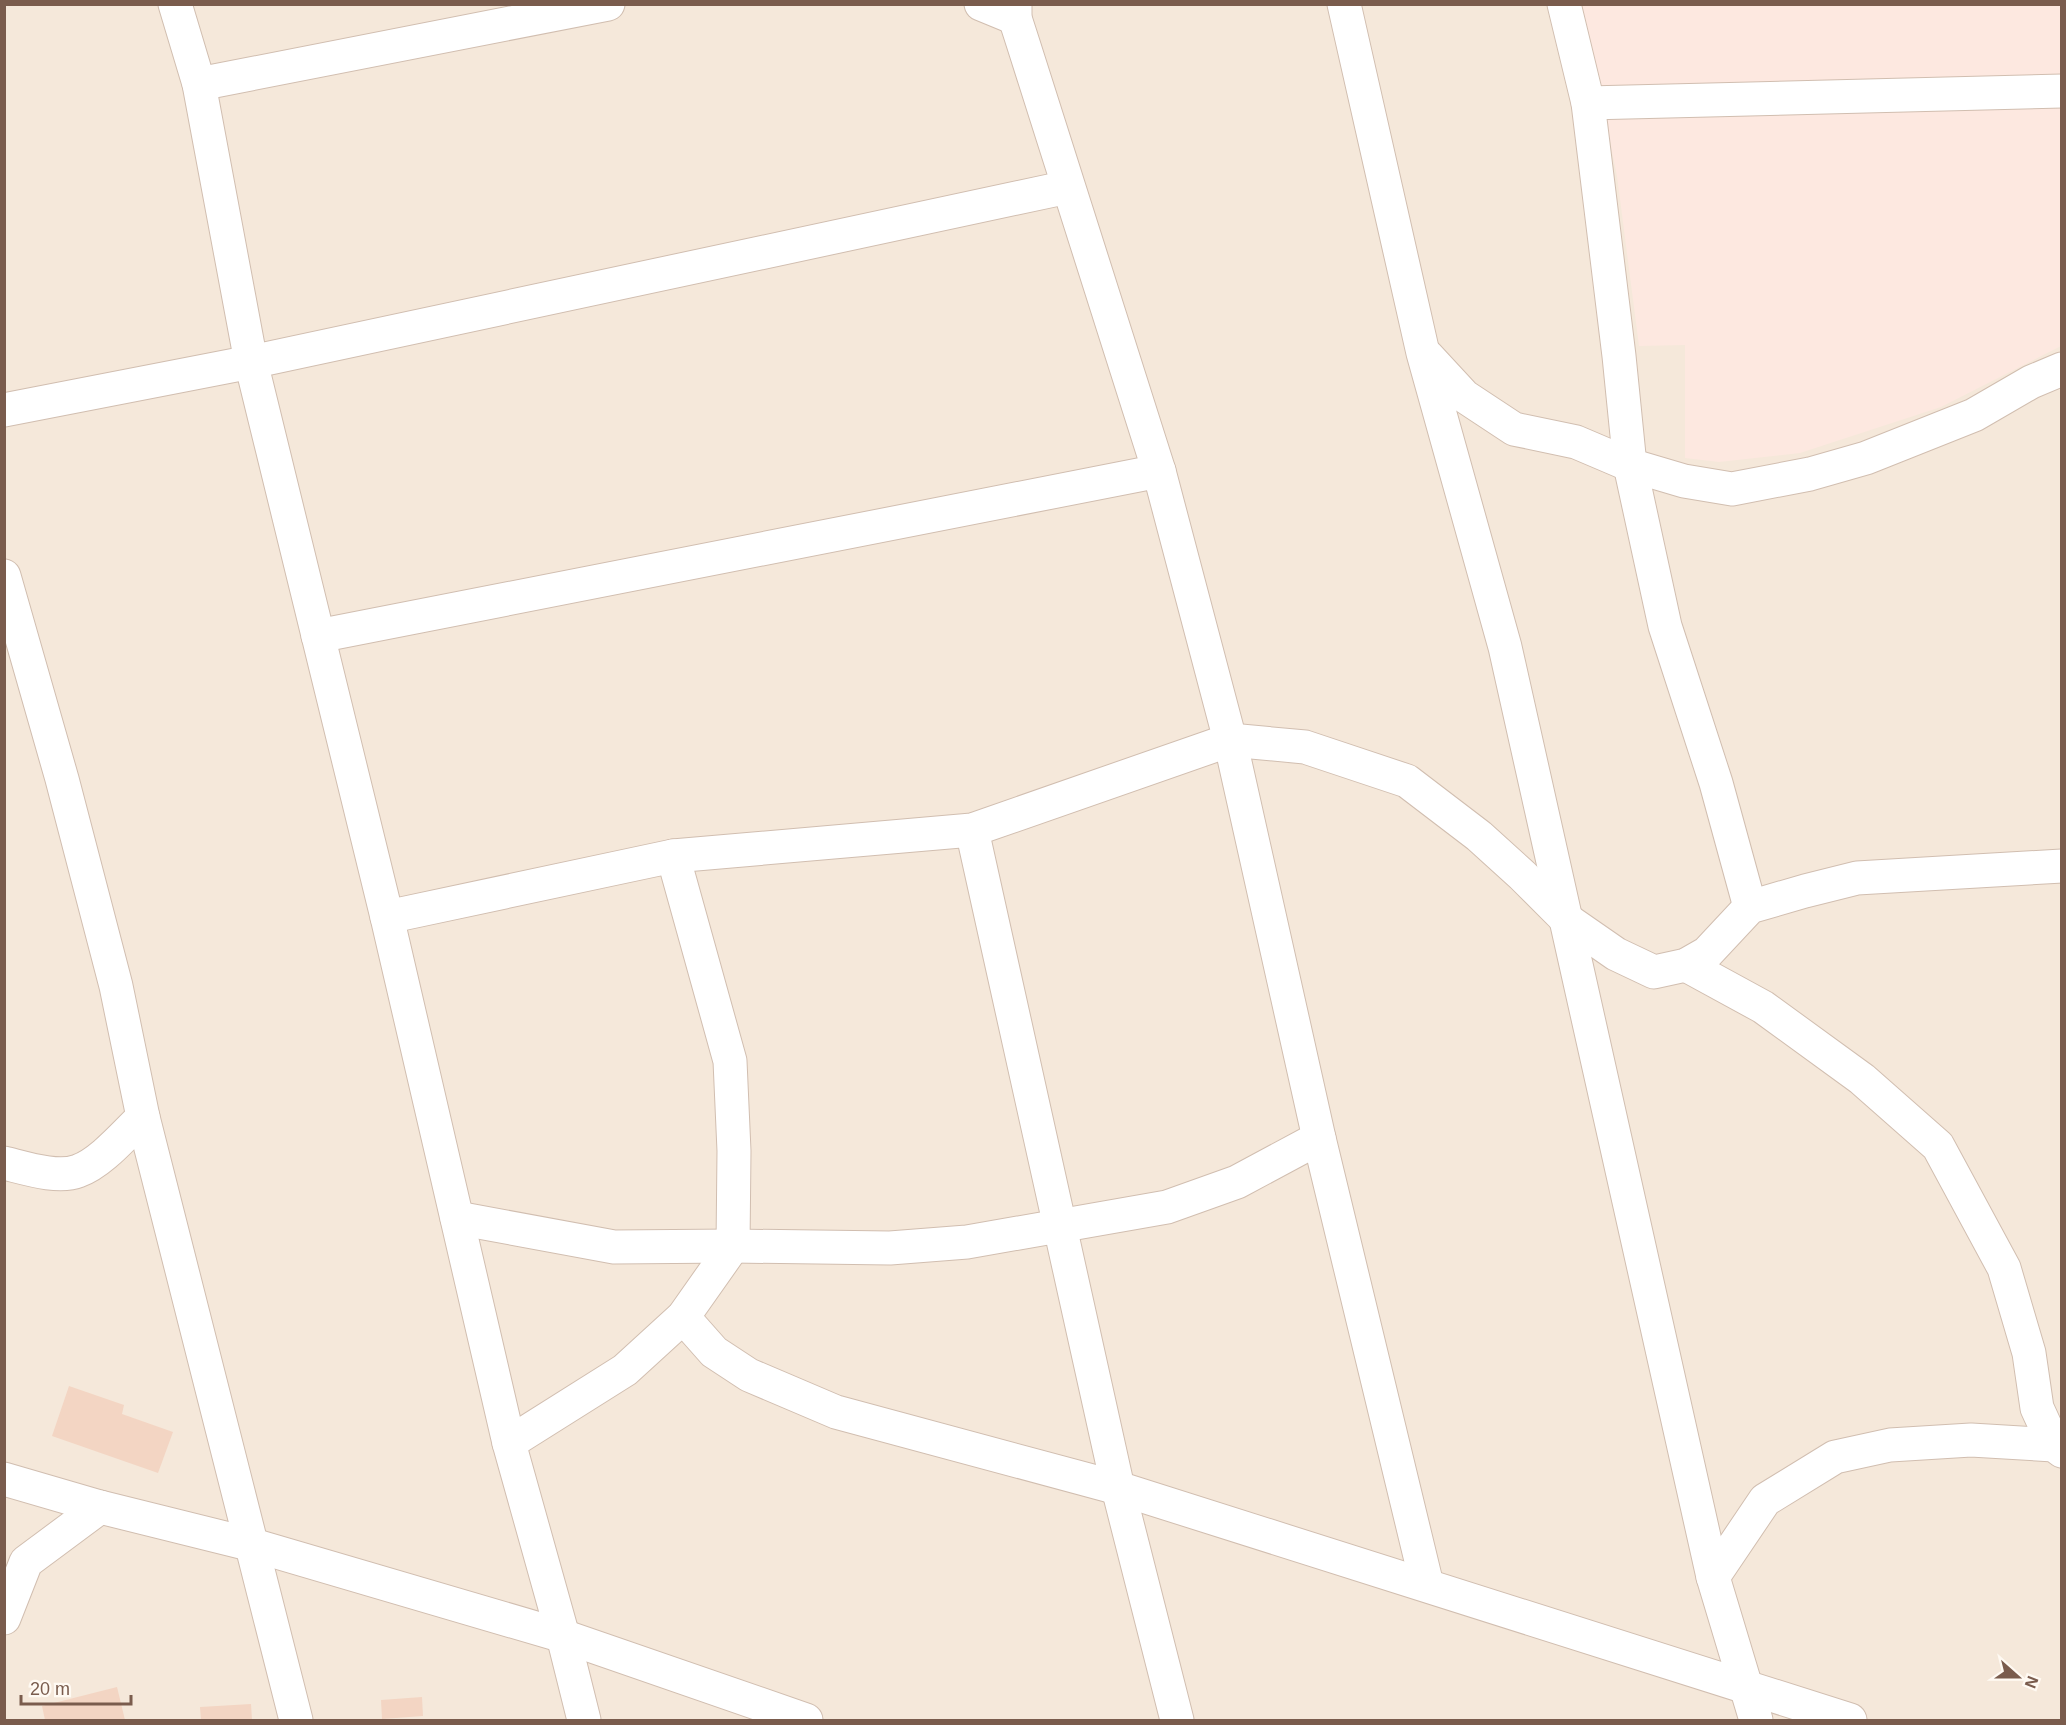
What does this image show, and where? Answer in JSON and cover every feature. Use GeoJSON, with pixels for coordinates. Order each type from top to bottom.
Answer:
{"type":"FeatureCollection","features":[{"type":"Feature","properties":{"kind":"street"},"geometry":{"type":"LineString","coordinates":[[175,4],[199,84],[251,362],[387,917],[509,1443],[584,1720]]}},
{"type":"Feature","properties":{"kind":"street"},"geometry":{"type":"LineString","coordinates":[[199,84],[608,4]]}},
{"type":"Feature","properties":{"kind":"street"},"geometry":{"type":"LineString","coordinates":[[981,4],[1015,11],[1068,187],[1159,471],[1230,740],[1319,1138],[1427,1585]]}},
{"type":"Feature","properties":{"kind":"street"},"geometry":{"type":"LineString","coordinates":[[1344,4],[1424,353],[1505,647],[1713,1577],[1756,1720]]}},
{"type":"Feature","properties":{"kind":"street"},"geometry":{"type":"LineString","coordinates":[[1564,4],[1588,103],[1618,345],[1630,465],[1665,626],[1716,783],[1750,907]]}},
{"type":"Feature","properties":{"kind":"street"},"geometry":{"type":"LineString","coordinates":[[1588,103],[2061,91]]}},
{"type":"Feature","properties":{"kind":"street"},"geometry":{"type":"LineString","coordinates":[[4,410],[251,362],[1068,187]]}},
{"type":"Feature","properties":{"kind":"street"},"geometry":{"type":"LineString","coordinates":[[1424,353],[1464,396],[1515,429],[1576,442],[1630,465],[1683,481],[1732,489],[1810,474],[1866,458],[1974,415],[2031,382],[2061,369]]}},
{"type":"Feature","properties":{"kind":"street"},"geometry":{"type":"LineString","coordinates":[[318,636],[1159,471]]}},
{"type":"Feature","properties":{"kind":"street"},"geometry":{"type":"LineString","coordinates":[[4,576],[62,779],[116,986],[142,1117],[296,1720]]}},
{"type":"Feature","properties":{"kind":"street"},"geometry":{"type":"LineString","coordinates":[[387,917],[673,856],[972,830],[1230,740],[1305,747],[1407,781],[1479,836],[1567,920],[1616,954],[1654,972],[1686,964],[1707,953],[1750,907],[1805,891],[1857,878],[2061,866]]}},
{"type":"Feature","properties":{"kind":"street"},"geometry":{"type":"LineString","coordinates":[[972,830],[1118,1488],[1177,1720]]}},
{"type":"Feature","properties":{"kind":"street"},"geometry":{"type":"LineString","coordinates":[[509,1443],[625,1370],[683,1317],[733,1246],[734,1151],[730,1061],[673,856]]}},
{"type":"Feature","properties":{"kind":"street"},"geometry":{"type":"LineString","coordinates":[[1686,964],[1763,1007],[1862,1079],[1938,1146],[2004,1268],[2030,1353],[2037,1408],[2058,1448]]}},
{"type":"Feature","properties":{"kind":"street"},"geometry":{"type":"LineString","coordinates":[[4,1163],[36,1171],[70,1173],[78,1171],[97,1160],[142,1117]]}},
{"type":"Feature","properties":{"kind":"street"},"geometry":{"type":"LineString","coordinates":[[457,1218],[614,1247],[890,1248],[967,1242],[1167,1207],[1237,1182],[1319,1138]]}},
{"type":"Feature","properties":{"kind":"street"},"geometry":{"type":"LineString","coordinates":[[683,1317],[714,1352],[740,1369],[836,1412],[1118,1488],[1850,1720]]}},
{"type":"Feature","properties":{"kind":"street"},"geometry":{"type":"LineString","coordinates":[[1713,1577],[1765,1500],[1835,1457],[1890,1445],[1971,1440],[2058,1448]]}},
{"type":"Feature","properties":{"kind":"street"},"geometry":{"type":"LineString","coordinates":[[4,1479],[100,1507],[252,1545],[563,1636],[806,1720]]}},
{"type":"Feature","properties":{"kind":"street"},"geometry":{"type":"LineString","coordinates":[[4,1618],[26,1562],[100,1507]]}},
{"type":"Feature","properties":{"kind":"shaded area"},"geometry":{"type":"Polygon","coordinates":[[[5,5],[2061,5],[2061,1720],[5,1720],[5,5]]]}},
{"type":"Feature","properties":{"kind":"shaded area"},"geometry":{"type":"Polygon","coordinates":[[[1582,5],[2061,5],[2061,346],[1941,407],[1800,453],[1719,462],[1685,458],[1685,345],[1639,346],[1617,176],[1582,5]]]}},
{"type":"Feature","properties":{"kind":"building"},"geometry":{"type":"Polygon","coordinates":[[[69,1386],[124,1405],[122,1414],[173,1432],[158,1473],[52,1436],[69,1386]]]}},
{"type":"Feature","properties":{"kind":"building"},"geometry":{"type":"Polygon","coordinates":[[[117,1687],[125,1720],[45,1720],[42,1706],[117,1687]]]}},
{"type":"Feature","properties":{"kind":"building"},"geometry":{"type":"Polygon","coordinates":[[[422,1697],[423,1716],[382,1719],[381,1700],[422,1697]]]}},
{"type":"Feature","properties":{"kind":"building"},"geometry":{"type":"Polygon","coordinates":[[[251,1704],[252,1720],[201,1720],[200,1707],[251,1704]]]}}]}
